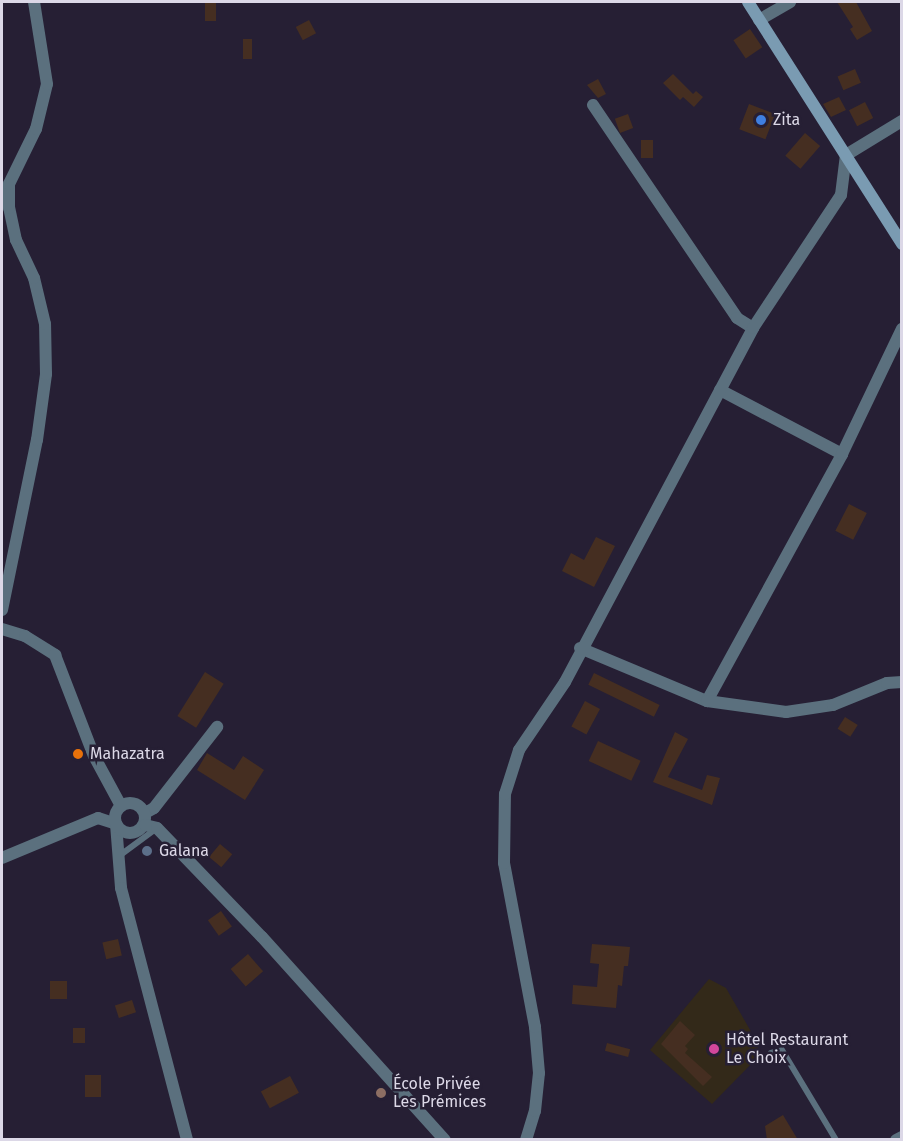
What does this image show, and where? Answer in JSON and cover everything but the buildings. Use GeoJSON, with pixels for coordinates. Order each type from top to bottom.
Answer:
{"type":"FeatureCollection","features":[{"type":"Feature","properties":{"kind":"main road"},"geometry":{"type":"LineString","coordinates":[[748,2],[902,244]]}},
{"type":"Feature","properties":{"kind":"street"},"geometry":{"type":"LineString","coordinates":[[2,610],[37,440],[46,374],[45,324],[34,278],[16,240],[9,208],[9,184],[36,129],[47,84],[34,2]]}},
{"type":"Feature","properties":{"kind":"street"},"geometry":{"type":"LineString","coordinates":[[759,20],[790,2]]}},
{"type":"Feature","properties":{"kind":"street"},"geometry":{"type":"LineString","coordinates":[[593,105],[737,318],[753,328]]}},
{"type":"Feature","properties":{"kind":"street"},"geometry":{"type":"LineString","coordinates":[[526,1140],[535,1111],[539,1073],[535,1027],[504,863],[505,794],[519,750],[565,682],[580,648],[753,328],[841,195],[846,155],[902,121]]}},
{"type":"Feature","properties":{"kind":"street"},"geometry":{"type":"LineString","coordinates":[[707,701],[842,454],[902,329]]}},
{"type":"Feature","properties":{"kind":"street"},"geometry":{"type":"LineString","coordinates":[[720,390],[842,454]]}},
{"type":"Feature","properties":{"kind":"street"},"geometry":{"type":"LineString","coordinates":[[2,629],[25,636],[55,655],[94,756],[121,806],[116,824],[121,888],[187,1140]]}},
{"type":"Feature","properties":{"kind":"street"},"geometry":{"type":"LineString","coordinates":[[580,648],[707,701],[786,712],[833,705],[886,683],[902,682]]}},
{"type":"Feature","properties":{"kind":"street"},"geometry":{"type":"LineString","coordinates":[[2,858],[98,818],[116,824],[130,834],[149,822],[154,808],[217,727]]}},
{"type":"Feature","properties":{"kind":"street"},"geometry":{"type":"LineString","coordinates":[[121,806],[135,804],[149,822],[445,1140]]}},
{"type":"Feature","properties":{"kind":"street"},"geometry":{"type":"LineString","coordinates":[[896,1140],[902,1137]]}},
{"type":"Feature","properties":{"kind":"lane"},"geometry":{"type":"LineString","coordinates":[[119,856],[149,822]]}},
{"type":"Feature","properties":{"kind":"lane"},"geometry":{"type":"LineString","coordinates":[[771,1053],[782,1050],[836,1140]]}},
{"type":"Feature","properties":{"kind":"path"},"geometry":{"type":"LineString","coordinates":[[902,593],[902,600]]}},
{"type":"Feature","properties":{"kind":"shaded area"},"geometry":{"type":"Polygon","coordinates":[[[709,979],[726,988],[757,1042],[759,1056],[712,1104],[650,1050],[709,979]]]}},
{"type":"Feature","properties":{"kind":"place","name":"Zita"},"geometry":{"type":"Point","coordinates":[761,120]}},
{"type":"Feature","properties":{"kind":"place","name":"Mahazatra"},"geometry":{"type":"Point","coordinates":[78,754]}},
{"type":"Feature","properties":{"kind":"place","name":"Galana"},"geometry":{"type":"Point","coordinates":[147,851]}},
{"type":"Feature","properties":{"kind":"place","name":"Hôtel Restaurant Le Choix"},"geometry":{"type":"Point","coordinates":[714,1049]}},
{"type":"Feature","properties":{"kind":"place","name":"École Privée Les Prémices"},"geometry":{"type":"Point","coordinates":[381,1093]}}]}
